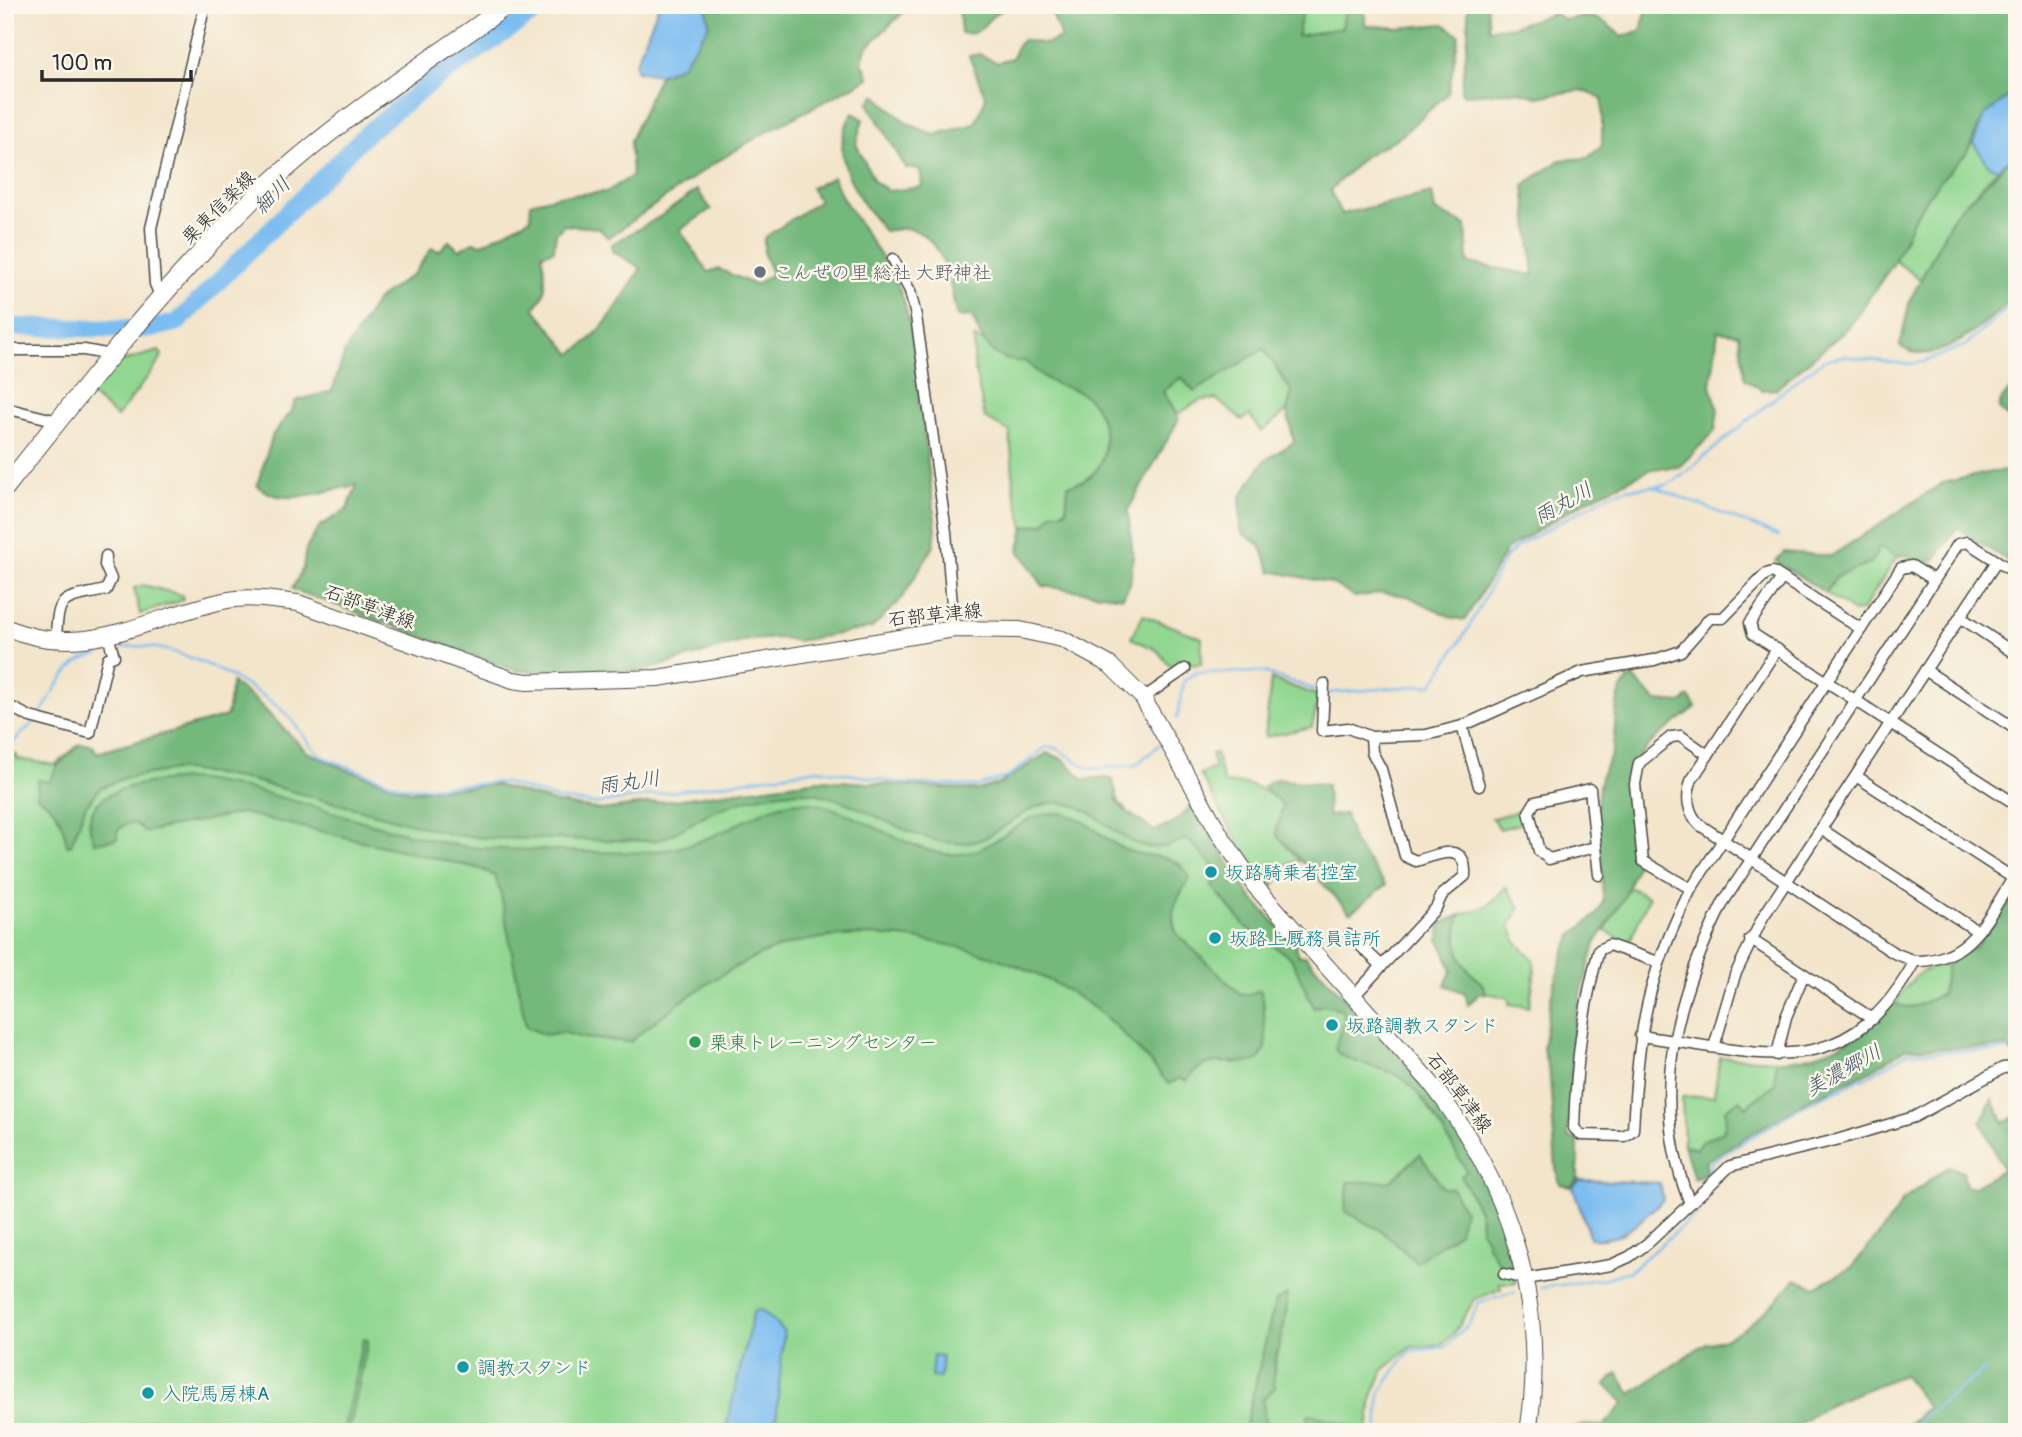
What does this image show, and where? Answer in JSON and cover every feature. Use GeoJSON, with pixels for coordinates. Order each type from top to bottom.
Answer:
{"type":"FeatureCollection","features":[{"type":"Feature","properties":{"kind":"main road","name":"栗東信楽線"},"geometry":{"type":"LineString","coordinates":[[5,488],[157,302],[252,200],[377,97],[507,5]]}},
{"type":"Feature","properties":{"kind":"main road","name":"石部草津線"},"geometry":{"type":"LineString","coordinates":[[5,627],[30,637],[56,642],[108,636],[219,603],[268,599],[298,603],[513,680],[551,683],[658,678],[714,671],[954,629],[1020,630],[1062,639],[1104,661],[1143,698],[1221,836],[1255,886],[1430,1082],[1468,1134],[1498,1189],[1514,1233],[1525,1279],[1534,1383],[1528,1432]]}},
{"type":"Feature","properties":{"kind":"street"},"geometry":{"type":"LineString","coordinates":[[157,302],[151,228],[205,5]]}},
{"type":"Feature","properties":{"kind":"street"},"geometry":{"type":"LineString","coordinates":[[893,259],[910,291],[916,316],[946,532],[954,629]]}},
{"type":"Feature","properties":{"kind":"street"},"geometry":{"type":"LineString","coordinates":[[5,350],[115,351]]}},
{"type":"Feature","properties":{"kind":"street"},"geometry":{"type":"LineString","coordinates":[[5,408],[58,421]]}},
{"type":"Feature","properties":{"kind":"street"},"geometry":{"type":"LineString","coordinates":[[1689,1201],[1678,1172],[1672,1135],[1670,1098],[1674,1041],[1681,1002],[1700,949],[1724,901],[1958,544],[1967,542],[2017,574]]}},
{"type":"Feature","properties":{"kind":"street"},"geometry":{"type":"LineString","coordinates":[[56,642],[57,609],[64,600],[106,590],[111,579],[105,565],[106,556]]}},
{"type":"Feature","properties":{"kind":"street"},"geometry":{"type":"LineString","coordinates":[[1714,1047],[1735,975],[1751,939],[1997,561]]}},
{"type":"Feature","properties":{"kind":"street"},"geometry":{"type":"LineString","coordinates":[[1658,962],[1609,945],[1599,950],[1585,1000],[1577,1058],[1574,1128],[1581,1135],[1624,1136],[1633,1130],[1640,1036],[1648,992],[1658,962],[1691,889],[1901,568],[1912,566],[1934,580]]}},
{"type":"Feature","properties":{"kind":"street"},"geometry":{"type":"LineString","coordinates":[[1323,690],[1322,731],[1348,728],[1371,737],[1426,735],[1462,726],[1582,672],[1654,660],[1681,651],[1710,618],[1723,618],[1766,573],[1773,572],[1861,629]]}},
{"type":"Feature","properties":{"kind":"street"},"geometry":{"type":"LineString","coordinates":[[1782,578],[1750,623],[1753,634],[2017,805]]}},
{"type":"Feature","properties":{"kind":"street"},"geometry":{"type":"LineString","coordinates":[[1960,617],[2017,654]]}},
{"type":"Feature","properties":{"kind":"street"},"geometry":{"type":"LineString","coordinates":[[5,704],[36,719],[90,733],[108,658],[114,656],[108,636]]}},
{"type":"Feature","properties":{"kind":"street"},"geometry":{"type":"LineString","coordinates":[[1777,649],[1691,781],[1688,800],[1693,818],[1894,953],[1915,961],[1944,959],[1964,949],[2015,875],[1856,776]]}},
{"type":"Feature","properties":{"kind":"street"},"geometry":{"type":"LineString","coordinates":[[1143,698],[1185,668]]}},
{"type":"Feature","properties":{"kind":"street"},"geometry":{"type":"LineString","coordinates":[[1925,670],[2017,730]]}},
{"type":"Feature","properties":{"kind":"street"},"geometry":{"type":"LineString","coordinates":[[1462,726],[1479,786]]}},
{"type":"Feature","properties":{"kind":"street"},"geometry":{"type":"LineString","coordinates":[[1691,889],[1643,861],[1636,772],[1646,754],[1671,737],[1681,736],[1708,755]]}},
{"type":"Feature","properties":{"kind":"street"},"geometry":{"type":"LineString","coordinates":[[1353,997],[1436,908],[1442,895],[1465,876],[1466,864],[1460,856],[1448,851],[1416,861],[1405,856],[1381,769],[1372,752],[1371,737]]}},
{"type":"Feature","properties":{"kind":"street"},"geometry":{"type":"LineString","coordinates":[[1595,847],[1549,859],[1539,851],[1529,812],[1535,802],[1590,789],[1600,875]]}},
{"type":"Feature","properties":{"kind":"street"},"geometry":{"type":"LineString","coordinates":[[1821,829],[1978,932]]}},
{"type":"Feature","properties":{"kind":"street"},"geometry":{"type":"LineString","coordinates":[[1349,935],[1382,966]]}},
{"type":"Feature","properties":{"kind":"street"},"geometry":{"type":"LineString","coordinates":[[1751,939],[1873,1019]]}},
{"type":"Feature","properties":{"kind":"street"},"geometry":{"type":"LineString","coordinates":[[1640,1036],[1777,1055],[1829,1045],[1873,1019],[1896,996],[1915,961]]}},
{"type":"Feature","properties":{"kind":"street"},"geometry":{"type":"LineString","coordinates":[[1777,1055],[1786,1017],[1804,974]]}},
{"type":"Feature","properties":{"kind":"street"},"geometry":{"type":"LineString","coordinates":[[1504,1274],[1525,1279],[1611,1265],[1629,1257],[1730,1166],[1914,1117],[2003,1068],[2017,1067]]}},
{"type":"Feature","properties":{"kind":"green space"},"geometry":{"type":"Polygon","coordinates":[[[706,5],[911,5],[866,48],[862,61],[869,78],[766,132],[710,166],[608,238],[599,228],[564,225],[556,233],[554,250],[542,254],[545,289],[534,308],[571,354],[602,327],[641,268],[612,251],[612,244],[661,216],[697,190],[711,209],[680,230],[708,272],[719,269],[755,285],[772,274],[764,254],[764,238],[819,201],[811,188],[833,177],[842,197],[894,276],[912,333],[936,528],[934,545],[903,597],[872,628],[797,641],[782,638],[748,640],[643,671],[517,671],[292,589],[303,568],[306,549],[319,527],[347,509],[357,485],[291,497],[267,492],[257,485],[273,434],[292,411],[295,401],[332,391],[345,352],[377,300],[414,273],[432,248],[439,251],[449,241],[459,250],[473,242],[482,244],[531,218],[530,203],[558,196],[606,192],[632,176],[630,141],[659,76],[682,65],[709,25],[706,5]]]}},
{"type":"Feature","properties":{"kind":"green space"},"geometry":{"type":"Polygon","coordinates":[[[966,5],[1011,5],[997,13],[977,31],[968,34],[961,33],[959,11],[966,5]]]}},
{"type":"Feature","properties":{"kind":"green space"},"geometry":{"type":"Polygon","coordinates":[[[1064,5],[1304,5],[1297,36],[1342,28],[1346,5],[1365,6],[1365,25],[1398,28],[1444,24],[1459,35],[1448,93],[1401,136],[1365,156],[1330,190],[1341,214],[1432,193],[1435,211],[1466,225],[1468,263],[1534,275],[1524,185],[1560,160],[1588,158],[1602,145],[1602,98],[1581,90],[1537,97],[1518,91],[1465,95],[1461,92],[1468,35],[1468,5],[1487,5],[1489,29],[1513,26],[1555,13],[1564,20],[1596,18],[1622,37],[1641,30],[1648,5],[1882,5],[1915,11],[1938,5],[2017,5],[2017,90],[1984,116],[1966,154],[1937,184],[1915,216],[1893,264],[1848,328],[1776,389],[1762,390],[1745,379],[1739,334],[1718,331],[1711,386],[1718,410],[1715,431],[1679,467],[1651,469],[1587,500],[1507,549],[1465,620],[1453,618],[1408,596],[1381,593],[1355,597],[1331,583],[1271,571],[1260,545],[1241,532],[1240,498],[1264,461],[1294,442],[1287,411],[1292,392],[1264,349],[1194,392],[1181,377],[1163,392],[1179,419],[1128,510],[1133,556],[1130,584],[1123,597],[1043,586],[1019,550],[1024,527],[1045,524],[1052,513],[1066,511],[1068,485],[1080,482],[1098,468],[1105,439],[1099,412],[1088,398],[1077,391],[1057,385],[1024,361],[1005,359],[997,355],[985,342],[972,316],[957,317],[949,279],[940,254],[923,235],[911,229],[884,231],[856,190],[843,160],[845,129],[853,113],[863,119],[856,144],[874,181],[889,191],[922,187],[920,169],[906,168],[868,103],[875,95],[907,123],[934,135],[975,124],[986,98],[969,56],[979,54],[998,63],[1012,58],[1018,44],[1023,40],[1046,44],[1061,38],[1053,16],[1064,5]]]}},
{"type":"Feature","properties":{"kind":"green space"},"geometry":{"type":"Polygon","coordinates":[[[1304,5],[1346,5],[1342,28],[1296,37],[1304,5]]]}},
{"type":"Feature","properties":{"kind":"green space"},"geometry":{"type":"Polygon","coordinates":[[[1973,143],[1990,166],[1998,169],[1953,216],[1921,280],[1894,260],[1915,216],[1937,184],[1973,143]]]}},
{"type":"Feature","properties":{"kind":"green space"},"geometry":{"type":"Polygon","coordinates":[[[2017,153],[2017,295],[1978,329],[1946,348],[1930,353],[1915,353],[1900,346],[1910,300],[1954,215],[2017,153]]]}},
{"type":"Feature","properties":{"kind":"green space"},"geometry":{"type":"Polygon","coordinates":[[[974,338],[987,344],[1000,356],[1024,360],[1050,381],[1080,392],[1095,406],[1100,415],[1104,446],[1100,465],[1081,484],[1055,519],[1024,527],[1014,490],[1010,432],[985,418],[974,365],[974,338]]]}},
{"type":"Feature","properties":{"kind":"green space"},"geometry":{"type":"Polygon","coordinates":[[[1264,349],[1292,392],[1287,411],[1261,432],[1250,415],[1242,420],[1216,399],[1201,400],[1178,414],[1163,392],[1181,377],[1194,391],[1264,349]]]}},
{"type":"Feature","properties":{"kind":"green space"},"geometry":{"type":"Polygon","coordinates":[[[159,351],[162,355],[159,362],[117,417],[89,393],[113,364],[159,351]]]}},
{"type":"Feature","properties":{"kind":"green space"},"geometry":{"type":"Polygon","coordinates":[[[2017,381],[2017,426],[1999,409],[2001,401],[2017,381]]]}},
{"type":"Feature","properties":{"kind":"green space"},"geometry":{"type":"Polygon","coordinates":[[[2017,471],[2017,567],[1957,528],[1934,560],[1922,565],[1906,555],[1897,557],[1880,547],[1870,564],[1837,576],[1826,593],[1776,561],[1784,552],[1831,556],[1943,483],[1991,472],[2017,471]]]}},
{"type":"Feature","properties":{"kind":"green space"},"geometry":{"type":"Polygon","coordinates":[[[1880,547],[1897,557],[1862,611],[1854,612],[1826,593],[1837,576],[1870,564],[1880,547]]]}},
{"type":"Feature","properties":{"kind":"green space"},"geometry":{"type":"Polygon","coordinates":[[[143,585],[182,595],[183,600],[140,614],[134,588],[143,585]]]}},
{"type":"Feature","properties":{"kind":"green space"},"geometry":{"type":"Polygon","coordinates":[[[1143,615],[1202,638],[1201,664],[1170,666],[1157,650],[1131,638],[1143,615]]]}},
{"type":"Feature","properties":{"kind":"green space"},"geometry":{"type":"Polygon","coordinates":[[[1632,676],[1656,701],[1682,703],[1689,697],[1696,707],[1641,753],[1630,773],[1638,862],[1624,898],[1595,944],[1575,1016],[1568,1138],[1578,1139],[1578,1179],[1571,1187],[1560,1184],[1556,1170],[1550,1077],[1543,1049],[1551,997],[1565,949],[1572,936],[1597,914],[1603,902],[1598,792],[1602,774],[1612,752],[1620,692],[1632,676]]]}},
{"type":"Feature","properties":{"kind":"green space"},"geometry":{"type":"Polygon","coordinates":[[[1271,679],[1319,696],[1312,727],[1265,737],[1271,679]]]}},
{"type":"Feature","properties":{"kind":"green space","name":"栗東トレーニングセンター"},"geometry":{"type":"Polygon","coordinates":[[[232,683],[254,699],[307,752],[345,769],[410,791],[496,785],[557,803],[602,810],[820,780],[978,790],[999,784],[1047,753],[1063,759],[1084,780],[1103,777],[1116,791],[1125,810],[1154,831],[1173,824],[1192,805],[1250,896],[1295,945],[1299,956],[1305,956],[1415,1075],[1499,1215],[1516,1283],[1499,1283],[1501,1289],[1475,1299],[1453,1335],[1443,1343],[1437,1346],[1411,1347],[1383,1370],[1372,1396],[1368,1432],[5,1432],[5,757],[16,754],[18,759],[55,765],[80,744],[92,745],[97,753],[227,716],[232,683]]]}},
{"type":"Feature","properties":{"kind":"green space"},"geometry":{"type":"Polygon","coordinates":[[[232,683],[254,699],[307,752],[345,769],[410,791],[496,785],[557,803],[602,810],[820,780],[978,790],[999,784],[1047,753],[1063,759],[1084,780],[1103,777],[1113,780],[1117,801],[1122,808],[1154,831],[1173,824],[1192,805],[1250,896],[1295,945],[1299,956],[1305,956],[1393,1049],[1447,1116],[1470,1152],[1489,1190],[1509,1248],[1510,1266],[1503,1269],[1487,1245],[1487,1239],[1481,1230],[1480,1213],[1461,1176],[1467,1171],[1427,1105],[1397,1075],[1351,1060],[1337,1052],[1335,1048],[1345,1016],[1341,1009],[1323,1005],[1314,1008],[1291,958],[1246,927],[1211,885],[1222,876],[1188,839],[1166,846],[1149,847],[1136,844],[1080,808],[1053,803],[1027,812],[980,840],[966,843],[944,842],[902,829],[861,809],[820,794],[799,792],[763,796],[728,806],[654,841],[487,838],[454,835],[250,780],[180,769],[124,778],[100,788],[86,805],[71,845],[67,846],[58,817],[50,806],[37,796],[38,780],[50,782],[57,766],[80,744],[92,745],[97,753],[227,716],[232,683]]]}},
{"type":"Feature","properties":{"kind":"green space"},"geometry":{"type":"Polygon","coordinates":[[[1216,753],[1224,784],[1256,787],[1283,805],[1276,834],[1300,861],[1290,863],[1271,889],[1240,845],[1200,774],[1215,768],[1211,754],[1216,753]]]}},
{"type":"Feature","properties":{"kind":"green space"},"geometry":{"type":"Polygon","coordinates":[[[193,779],[292,800],[422,838],[466,847],[498,849],[620,853],[662,851],[701,841],[765,810],[801,802],[818,804],[854,817],[929,851],[963,854],[992,843],[1029,819],[1043,814],[1069,815],[1089,825],[1125,850],[1168,859],[1186,871],[1189,879],[1178,899],[1173,919],[1177,934],[1239,993],[1250,995],[1260,990],[1264,1003],[1265,1048],[1260,1058],[1250,1062],[1211,1063],[1198,1069],[1187,1081],[1180,1078],[1169,1084],[1112,1023],[1069,991],[1029,971],[985,954],[892,936],[846,936],[802,941],[762,954],[693,993],[630,1042],[582,1038],[563,1032],[545,1035],[526,1027],[501,895],[495,876],[481,869],[242,813],[144,832],[138,825],[130,823],[120,828],[117,839],[95,843],[90,824],[93,809],[104,798],[139,785],[193,779]]]}},
{"type":"Feature","properties":{"kind":"green space"},"geometry":{"type":"Polygon","coordinates":[[[1275,779],[1327,785],[1328,816],[1345,814],[1354,843],[1386,885],[1350,913],[1276,834],[1283,805],[1263,787],[1275,779]]]}},
{"type":"Feature","properties":{"kind":"green space"},"geometry":{"type":"Polygon","coordinates":[[[1524,810],[1527,822],[1500,829],[1492,818],[1524,810]]]}},
{"type":"Feature","properties":{"kind":"green space"},"geometry":{"type":"Polygon","coordinates":[[[1506,887],[1520,907],[1510,926],[1516,942],[1533,959],[1535,971],[1529,1007],[1509,1004],[1509,998],[1486,993],[1481,983],[1464,965],[1459,951],[1457,929],[1460,915],[1488,906],[1506,887]]]}},
{"type":"Feature","properties":{"kind":"green space"},"geometry":{"type":"Polygon","coordinates":[[[1628,887],[1649,897],[1629,943],[1605,931],[1628,887]]]}},
{"type":"Feature","properties":{"kind":"green space"},"geometry":{"type":"Polygon","coordinates":[[[2017,888],[2017,1060],[2007,1047],[1905,1049],[1874,1069],[1803,1103],[1706,1161],[1705,1175],[1694,1179],[1684,1145],[1696,1149],[1702,1141],[1723,1132],[1725,1110],[1740,1099],[1746,1107],[1775,1084],[1776,1060],[1826,1051],[1856,1036],[1895,1003],[1913,1006],[1942,994],[1948,964],[1977,945],[2017,888]]]}},
{"type":"Feature","properties":{"kind":"green space"},"geometry":{"type":"Polygon","coordinates":[[[1460,915],[1457,937],[1461,958],[1486,993],[1479,994],[1468,1005],[1465,993],[1445,985],[1452,970],[1439,939],[1440,924],[1460,915]]]}},
{"type":"Feature","properties":{"kind":"green space"},"geometry":{"type":"Polygon","coordinates":[[[1948,964],[1942,994],[1913,1006],[1895,1003],[1921,972],[1948,964]]]}},
{"type":"Feature","properties":{"kind":"green space"},"geometry":{"type":"Polygon","coordinates":[[[1720,1057],[1776,1060],[1775,1084],[1726,1122],[1723,1132],[1702,1141],[1696,1149],[1684,1145],[1682,1097],[1714,1096],[1720,1057]]]}},
{"type":"Feature","properties":{"kind":"green space"},"geometry":{"type":"Polygon","coordinates":[[[1992,1099],[2004,1123],[2017,1115],[2017,1432],[1899,1432],[1928,1407],[1903,1375],[1829,1404],[1788,1432],[1572,1432],[1571,1429],[1583,1425],[1604,1426],[1624,1403],[1606,1385],[1617,1373],[1631,1394],[1706,1343],[1718,1341],[1743,1328],[1778,1299],[1795,1279],[1815,1287],[1851,1268],[1894,1216],[1902,1201],[1949,1166],[1963,1172],[1966,1187],[1974,1187],[2003,1169],[1981,1121],[1992,1099]]]}},
{"type":"Feature","properties":{"kind":"green space"},"geometry":{"type":"Polygon","coordinates":[[[1420,1154],[1443,1188],[1452,1188],[1464,1211],[1459,1232],[1416,1262],[1382,1231],[1345,1212],[1348,1182],[1391,1181],[1420,1154]]]}},
{"type":"Feature","properties":{"kind":"green space"},"geometry":{"type":"Polygon","coordinates":[[[1287,1295],[1285,1320],[1275,1365],[1275,1388],[1263,1399],[1266,1432],[1244,1432],[1275,1301],[1287,1295]]]}},
{"type":"Feature","properties":{"kind":"green space"},"geometry":{"type":"Polygon","coordinates":[[[363,1339],[368,1340],[349,1432],[343,1432],[363,1339]]]}},
{"type":"Feature","properties":{"kind":"green space"},"geometry":{"type":"Polygon","coordinates":[[[1309,1414],[1349,1425],[1351,1432],[1304,1432],[1309,1414]]]}},
{"type":"Feature","properties":{"kind":"water"},"geometry":{"type":"Polygon","coordinates":[[[659,5],[706,5],[709,25],[682,65],[659,75],[637,71],[635,65],[659,5]]]}},
{"type":"Feature","properties":{"kind":"water"},"geometry":{"type":"Polygon","coordinates":[[[2017,90],[2017,153],[1998,169],[1990,166],[1973,143],[1984,116],[2017,90]]]}},
{"type":"Feature","properties":{"kind":"water"},"geometry":{"type":"Polygon","coordinates":[[[1580,1180],[1660,1183],[1663,1200],[1621,1234],[1612,1238],[1590,1238],[1573,1187],[1580,1180]]]}},
{"type":"Feature","properties":{"kind":"water"},"geometry":{"type":"Polygon","coordinates":[[[754,1310],[763,1311],[784,1331],[775,1432],[725,1432],[754,1310]]]}},
{"type":"Feature","properties":{"kind":"water"},"geometry":{"type":"Polygon","coordinates":[[[933,1355],[942,1356],[940,1378],[931,1377],[933,1355]]]}},
{"type":"Feature","properties":{"kind":"waterway","name":"細川"},"geometry":{"type":"LineString","coordinates":[[5,327],[151,329],[178,322],[368,132],[429,84],[545,5]]}},
{"type":"Feature","properties":{"kind":"waterway","name":"雨丸川"},"geometry":{"type":"LineString","coordinates":[[1328,693],[1432,685],[1469,627],[1505,558],[1519,545],[1610,494],[1627,489],[1667,485],[1800,377],[1825,360],[1843,356],[1905,364],[1923,362],[1966,345],[2017,300]]}},
{"type":"Feature","properties":{"kind":"waterway"},"geometry":{"type":"LineString","coordinates":[[1655,487],[1779,536]]}},
{"type":"Feature","properties":{"kind":"waterway","name":"雨丸川"},"geometry":{"type":"LineString","coordinates":[[122,648],[141,646],[162,649],[207,665],[269,700],[284,712],[322,757],[400,786],[417,788],[502,782],[558,799],[595,804],[818,769],[902,783],[977,786],[1008,777],[1046,747],[1056,748],[1090,769],[1136,765],[1159,745]]}},
{"type":"Feature","properties":{"kind":"waterway","name":"雨丸川"},"geometry":{"type":"LineString","coordinates":[[39,715],[63,677],[78,663],[99,654]]}},
{"type":"Feature","properties":{"kind":"waterway","name":"雨丸川"},"geometry":{"type":"LineString","coordinates":[[1177,718],[1184,681],[1195,673],[1263,672],[1322,692]]}},
{"type":"Feature","properties":{"kind":"waterway","name":"雨丸川"},"geometry":{"type":"LineString","coordinates":[[5,750],[35,721]]}},
{"type":"Feature","properties":{"kind":"waterway","name":"美濃郷川"},"geometry":{"type":"LineString","coordinates":[[1707,1177],[1711,1162],[1720,1156],[1803,1106],[1874,1073],[1907,1053],[2007,1050],[2017,1042]]}},
{"type":"Feature","properties":{"kind":"waterway","name":"美濃郷川"},"geometry":{"type":"LineString","coordinates":[[1541,1288],[1606,1278],[1630,1271],[1692,1218],[1699,1210],[1704,1196]]}},
{"type":"Feature","properties":{"kind":"waterway","name":"美濃郷川"},"geometry":{"type":"LineString","coordinates":[[1377,1432],[1380,1392],[1403,1359],[1411,1351],[1446,1347],[1470,1322],[1479,1302],[1515,1292]]}},
{"type":"Feature","properties":{"kind":"waterway"},"geometry":{"type":"LineString","coordinates":[[1904,1432],[1986,1369]]}},
{"type":"Feature","properties":{"kind":"place","name":"こんぜの里 総社 大野神社"},"geometry":{"type":"Point","coordinates":[760,272]}},
{"type":"Feature","properties":{"kind":"place","name":"坂路騎乗者控室"},"geometry":{"type":"Point","coordinates":[1211,872]}},
{"type":"Feature","properties":{"kind":"place","name":"坂路上厩務員詰所"},"geometry":{"type":"Point","coordinates":[1215,938]}},
{"type":"Feature","properties":{"kind":"place","name":"坂路調教スタンド"},"geometry":{"type":"Point","coordinates":[1332,1025]}},
{"type":"Feature","properties":{"kind":"place","name":"栗東トレーニングセンター"},"geometry":{"type":"Point","coordinates":[695,1042]}},
{"type":"Feature","properties":{"kind":"place","name":"調教スタンド"},"geometry":{"type":"Point","coordinates":[463,1367]}},
{"type":"Feature","properties":{"kind":"place","name":"入院馬房棟A"},"geometry":{"type":"Point","coordinates":[148,1393]}}]}
